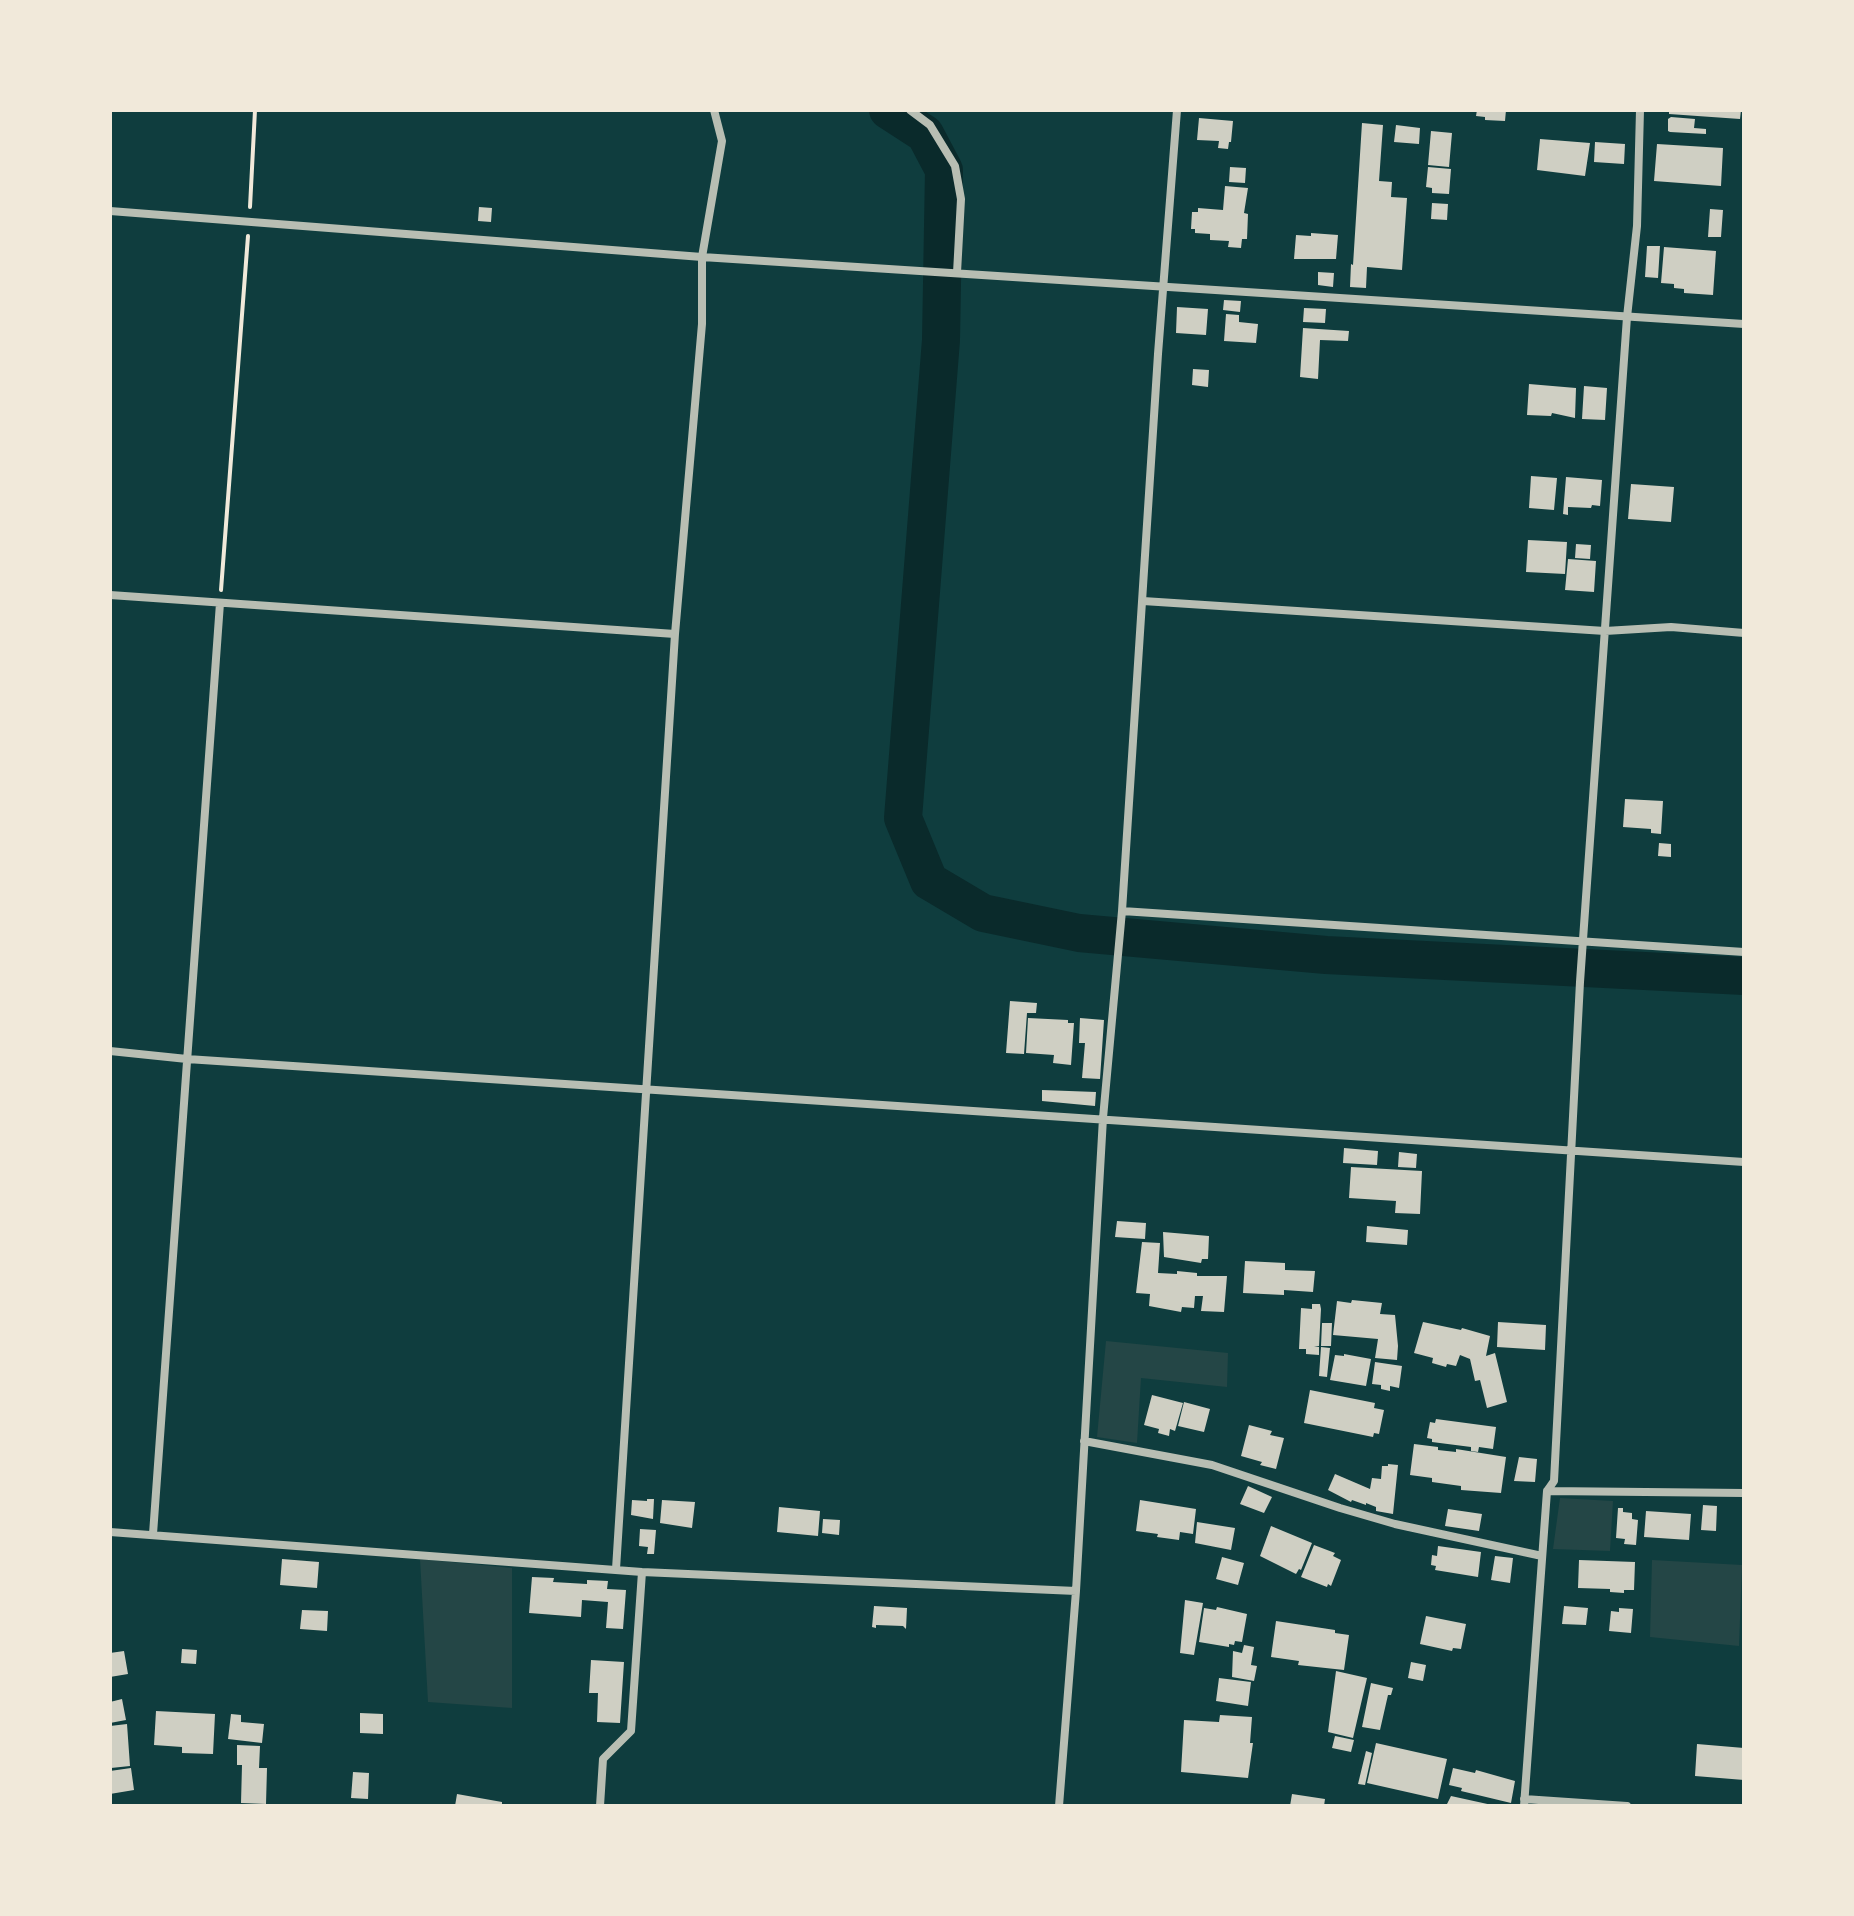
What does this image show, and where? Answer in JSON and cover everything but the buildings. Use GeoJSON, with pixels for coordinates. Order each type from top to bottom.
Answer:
{"type":"FeatureCollection","features":[{"type":"Feature","properties":{"kind":"street"},"geometry":{"type":"LineString","coordinates":[[616,1569],[675,634],[702,324],[702,257],[722,141],[714,110]]}},
{"type":"Feature","properties":{"kind":"street"},"geometry":{"type":"LineString","coordinates":[[910,110],[930,125],[955,166],[961,199],[957,273]]}},
{"type":"Feature","properties":{"kind":"street"},"geometry":{"type":"LineString","coordinates":[[1059,1806],[1076,1591],[1103,1118],[1122,916],[1177,110]]}},
{"type":"Feature","properties":{"kind":"street"},"geometry":{"type":"LineString","coordinates":[[1627,1806],[1524,1802],[1547,1491],[1554,1481],[1580,982],[1627,317],[1637,226],[1640,110]]}},
{"type":"Feature","properties":{"kind":"street"},"geometry":{"type":"LineString","coordinates":[[110,211],[702,257],[1744,324]]}},
{"type":"Feature","properties":{"kind":"street"},"geometry":{"type":"LineString","coordinates":[[110,595],[675,634]]}},
{"type":"Feature","properties":{"kind":"street"},"geometry":{"type":"LineString","coordinates":[[1143,601],[1605,631],[1671,627],[1744,633]]}},
{"type":"Feature","properties":{"kind":"street"},"geometry":{"type":"LineString","coordinates":[[153,1534],[220,603]]}},
{"type":"Feature","properties":{"kind":"street"},"geometry":{"type":"LineString","coordinates":[[1122,916],[1744,952]]}},
{"type":"Feature","properties":{"kind":"street"},"geometry":{"type":"LineString","coordinates":[[110,1051],[187,1059],[1744,1162]]}},
{"type":"Feature","properties":{"kind":"street"},"geometry":{"type":"LineString","coordinates":[[1084,1441],[1212,1465],[1395,1524],[1542,1556]]}},
{"type":"Feature","properties":{"kind":"street"},"geometry":{"type":"LineString","coordinates":[[1547,1491],[1744,1493]]}},
{"type":"Feature","properties":{"kind":"street"},"geometry":{"type":"LineString","coordinates":[[110,1532],[642,1572],[1076,1591]]}},
{"type":"Feature","properties":{"kind":"street"},"geometry":{"type":"LineString","coordinates":[[600,1806],[603,1759],[631,1731],[642,1572]]}},
{"type":"Feature","properties":{"kind":"path"},"geometry":{"type":"LineString","coordinates":[[220,603],[255,110]]}},
{"type":"Feature","properties":{"kind":"shaded area"},"geometry":{"type":"Polygon","coordinates":[[[1106,1341],[1228,1353],[1227,1387],[1141,1378],[1137,1443],[1097,1437],[1106,1341]]]}},
{"type":"Feature","properties":{"kind":"shaded area"},"geometry":{"type":"Polygon","coordinates":[[[1560,1498],[1613,1501],[1610,1551],[1553,1549],[1560,1498]]]}},
{"type":"Feature","properties":{"kind":"shaded area"},"geometry":{"type":"Polygon","coordinates":[[[420,1559],[512,1568],[512,1708],[428,1702],[420,1559]]]}},
{"type":"Feature","properties":{"kind":"shaded area"},"geometry":{"type":"Polygon","coordinates":[[[1652,1560],[1742,1565],[1739,1646],[1650,1637],[1652,1560]]]}},
{"type":"Feature","properties":{"kind":"waterway"},"geometry":{"type":"LineString","coordinates":[[888,110],[925,134],[944,170],[941,340],[903,818],[929,881],[983,913],[1079,933],[1326,955],[1744,976]]}}]}
